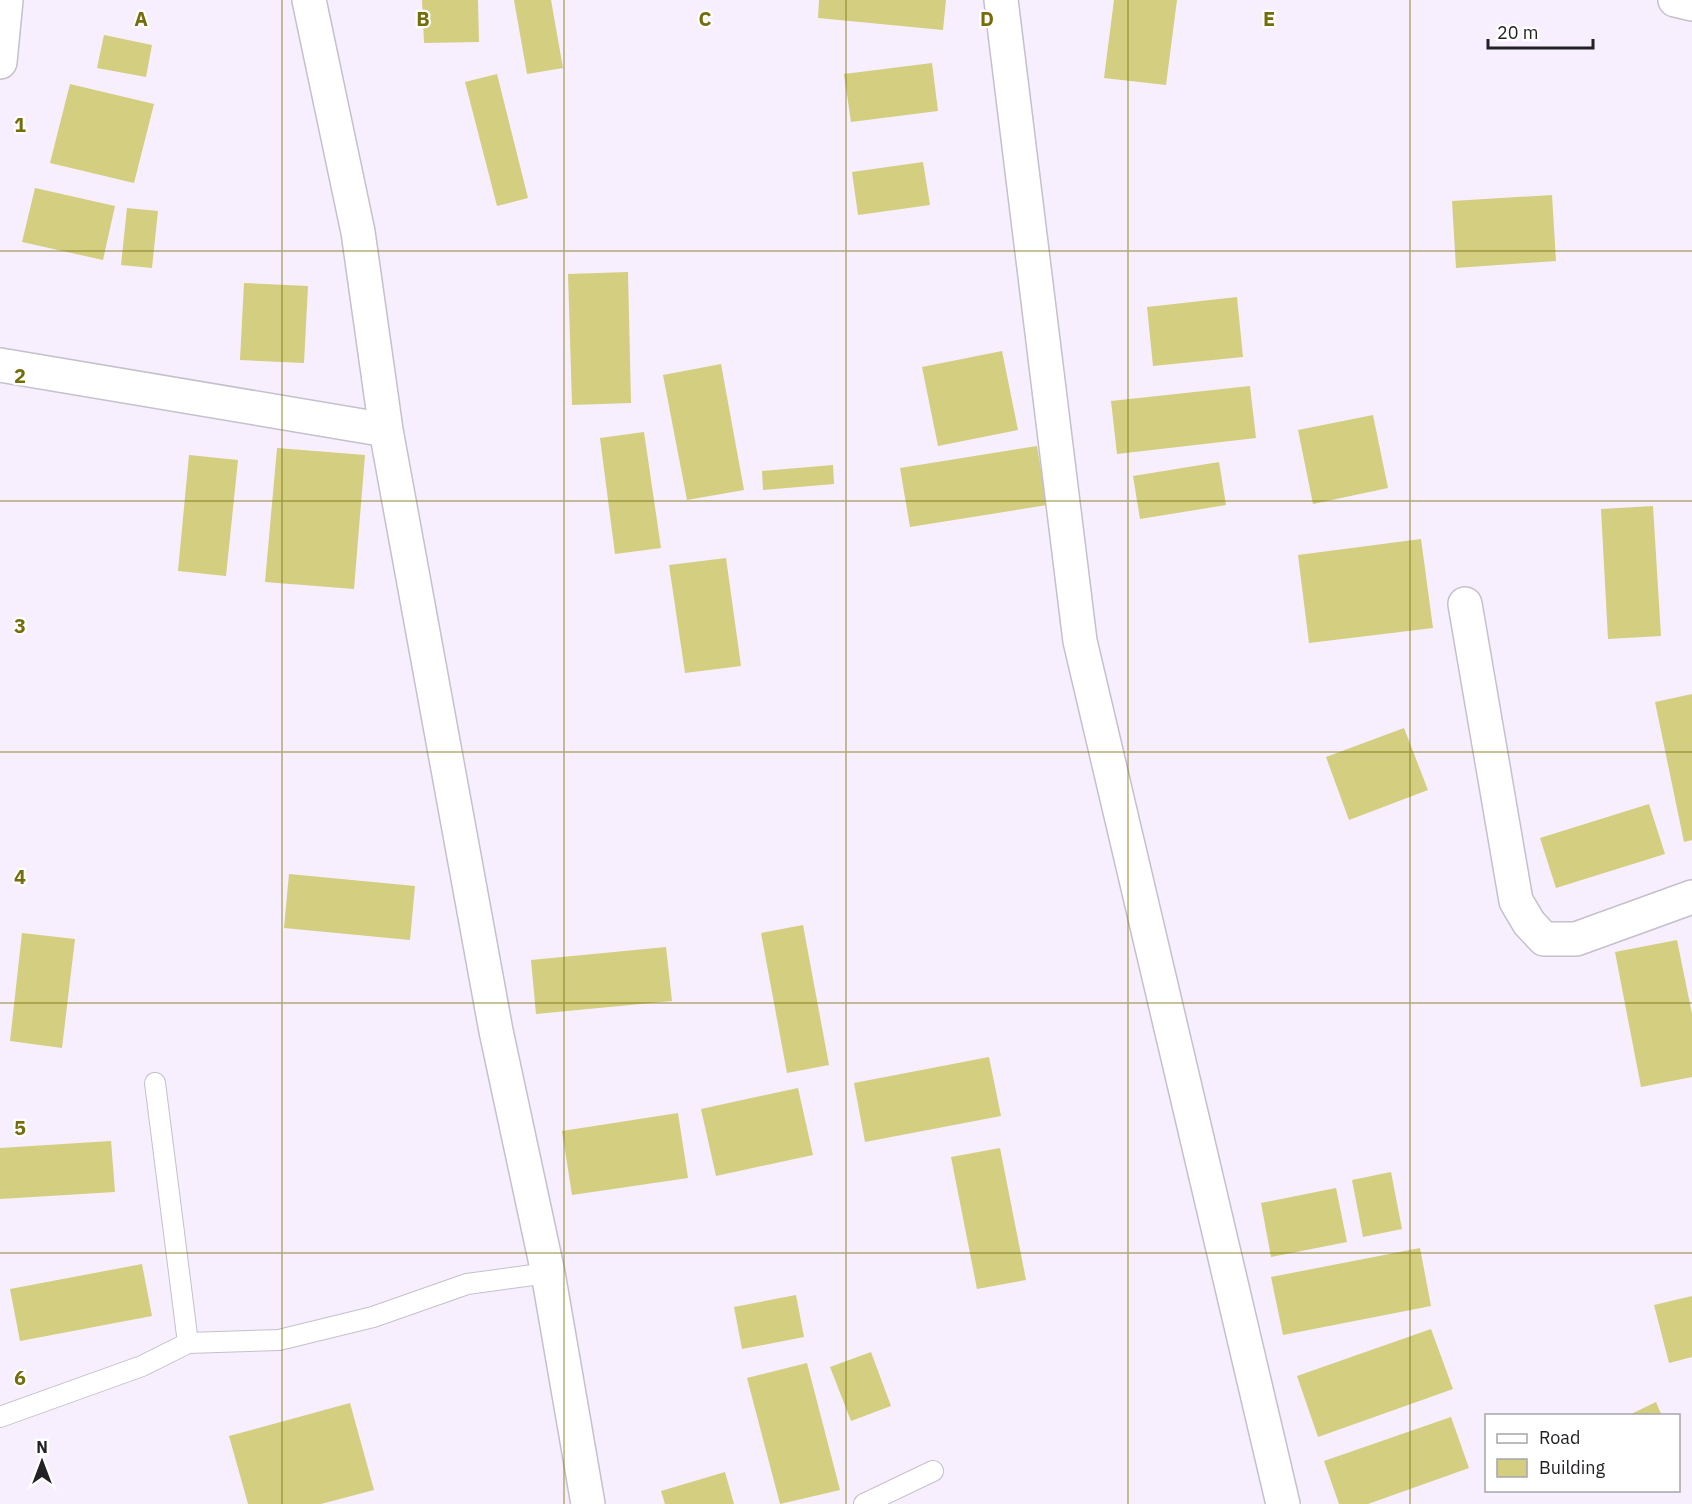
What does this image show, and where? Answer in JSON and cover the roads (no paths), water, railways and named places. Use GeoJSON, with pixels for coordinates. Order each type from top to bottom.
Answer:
{"type":"FeatureCollection","features":[{"type":"Feature","properties":{"kind":"street"},"geometry":{"type":"LineString","coordinates":[[0,62],[6,0]]}},
{"type":"Feature","properties":{"kind":"street"},"geometry":{"type":"LineString","coordinates":[[309,0],[358,232],[386,430],[496,1031],[548,1273],[588,1504]]}},
{"type":"Feature","properties":{"kind":"street"},"geometry":{"type":"LineString","coordinates":[[1001,0],[1080,641],[1283,1504]]}},
{"type":"Feature","properties":{"kind":"street"},"geometry":{"type":"LineString","coordinates":[[1675,0],[1692,4]]}},
{"type":"Feature","properties":{"kind":"street"},"geometry":{"type":"LineString","coordinates":[[0,365],[386,430]]}},
{"type":"Feature","properties":{"kind":"street"},"geometry":{"type":"LineString","coordinates":[[1465,604],[1516,901],[1528,923],[1544,939],[1576,939],[1692,897]]}},
{"type":"Feature","properties":{"kind":"lane"},"geometry":{"type":"LineString","coordinates":[[155,1083],[188,1343]]}},
{"type":"Feature","properties":{"kind":"lane"},"geometry":{"type":"LineString","coordinates":[[0,1417],[142,1365],[188,1343],[279,1340],[373,1317],[466,1284],[548,1273]]}},
{"type":"Feature","properties":{"kind":"lane"},"geometry":{"type":"LineString","coordinates":[[864,1504],[933,1471]]}}]}
